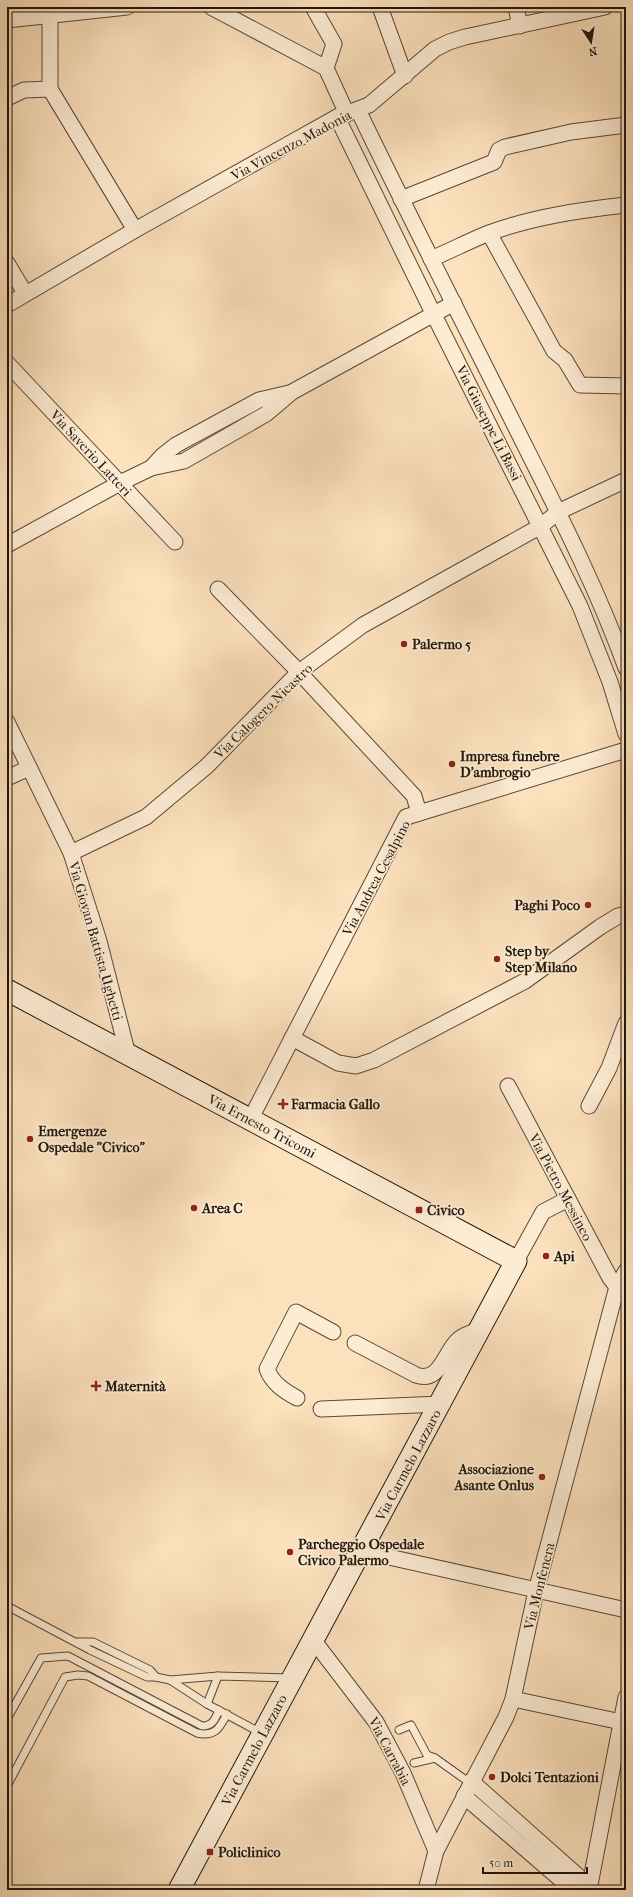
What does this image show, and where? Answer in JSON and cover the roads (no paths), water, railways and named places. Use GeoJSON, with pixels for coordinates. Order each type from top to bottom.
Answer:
{"type":"FeatureCollection","features":[{"type":"Feature","properties":{"kind":"street"},"geometry":{"type":"LineString","coordinates":[[7,20],[127,7]]}},
{"type":"Feature","properties":{"kind":"street"},"geometry":{"type":"LineString","coordinates":[[211,7],[326,68],[334,44],[313,7]]}},
{"type":"Feature","properties":{"kind":"street"},"geometry":{"type":"LineString","coordinates":[[380,7],[405,76]]}},
{"type":"Feature","properties":{"kind":"street"},"geometry":{"type":"LineString","coordinates":[[516,7],[520,26]]}},
{"type":"Feature","properties":{"kind":"street","name":"Via Vincenzo Madonia"},"geometry":{"type":"LineString","coordinates":[[7,305],[25,293],[135,230],[347,114],[369,105],[435,49],[449,42],[605,7]]}},
{"type":"Feature","properties":{"kind":"street"},"geometry":{"type":"LineString","coordinates":[[50,16],[50,89],[135,230]]}},
{"type":"Feature","properties":{"kind":"street","name":"Via Giuseppe Li Bassi"},"geometry":{"type":"LineString","coordinates":[[326,68],[433,313],[580,606],[610,682],[626,734]]}},
{"type":"Feature","properties":{"kind":"street"},"geometry":{"type":"LineString","coordinates":[[7,98],[24,90],[50,89]]}},
{"type":"Feature","properties":{"kind":"street","name":"Via Giuseppe Li Bassi"},"geometry":{"type":"LineString","coordinates":[[347,114],[401,199],[430,259],[454,303],[558,512],[613,632],[626,668]]}},
{"type":"Feature","properties":{"kind":"street"},"geometry":{"type":"LineString","coordinates":[[401,199],[494,162],[500,150],[505,147],[571,132],[626,125]]}},
{"type":"Feature","properties":{"kind":"street"},"geometry":{"type":"LineString","coordinates":[[430,259],[489,233],[530,221],[584,210],[626,204]]}},
{"type":"Feature","properties":{"kind":"street"},"geometry":{"type":"LineString","coordinates":[[489,233],[554,351],[565,360],[580,385],[626,386]]}},
{"type":"Feature","properties":{"kind":"street"},"geometry":{"type":"LineString","coordinates":[[7,263],[25,293]]}},
{"type":"Feature","properties":{"kind":"street"},"geometry":{"type":"LineString","coordinates":[[7,545],[120,483],[151,468],[184,461],[266,414],[292,392],[433,313],[454,303]]}},
{"type":"Feature","properties":{"kind":"street","name":"Via Saverio Latteri"},"geometry":{"type":"LineString","coordinates":[[7,364],[175,542]]}},
{"type":"Feature","properties":{"kind":"street","name":"Via Calogero Nicastro"},"geometry":{"type":"LineString","coordinates":[[71,853],[146,817],[164,803],[207,766],[299,672],[363,625],[541,526],[558,512],[626,480]]}},
{"type":"Feature","properties":{"kind":"street"},"geometry":{"type":"LineString","coordinates":[[218,589],[299,672],[414,796],[419,813]]}},
{"type":"Feature","properties":{"kind":"street","name":"Via Giovan Battista Ughetti"},"geometry":{"type":"LineString","coordinates":[[7,722],[71,853],[99,941],[128,1055]]}},
{"type":"Feature","properties":{"kind":"street","name":"Via Andrea Cesalpino"},"geometry":{"type":"LineString","coordinates":[[250,1120],[406,817],[626,750]]}},
{"type":"Feature","properties":{"kind":"street"},"geometry":{"type":"LineString","coordinates":[[7,778],[29,768]]}},
{"type":"Feature","properties":{"kind":"street"},"geometry":{"type":"LineString","coordinates":[[292,1038],[338,1063],[356,1066],[374,1060],[525,981],[600,926],[618,916],[626,914]]}},
{"type":"Feature","properties":{"kind":"street","name":"Via Ernesto Tricomi"},"geometry":{"type":"LineString","coordinates":[[7,990],[516,1261]]}},
{"type":"Feature","properties":{"kind":"street"},"geometry":{"type":"LineString","coordinates":[[589,1106],[610,1068],[626,1023]]}},
{"type":"Feature","properties":{"kind":"street","name":"Via Pietro Messineo"},"geometry":{"type":"LineString","coordinates":[[508,1086],[610,1278],[617,1287]]}},
{"type":"Feature","properties":{"kind":"street","name":"Via Carmelo Lazzaro"},"geometry":{"type":"LineString","coordinates":[[179,1890],[362,1552],[516,1261],[544,1212],[568,1199]]}},
{"type":"Feature","properties":{"kind":"street","name":"Via Monfenera"},"geometry":{"type":"LineString","coordinates":[[426,1890],[436,1851],[468,1786],[506,1717],[513,1699],[536,1591],[617,1287],[626,1271]]}},
{"type":"Feature","properties":{"kind":"street"},"geometry":{"type":"LineString","coordinates":[[297,1398],[278,1386],[270,1378],[267,1369],[296,1312],[333,1332]]}},
{"type":"Feature","properties":{"kind":"street"},"geometry":{"type":"LineString","coordinates":[[355,1343],[416,1375],[425,1376],[432,1374],[439,1369],[457,1341],[464,1336],[480,1330]]}},
{"type":"Feature","properties":{"kind":"street"},"geometry":{"type":"LineString","coordinates":[[321,1409],[441,1404]]}},
{"type":"Feature","properties":{"kind":"street"},"geometry":{"type":"LineString","coordinates":[[362,1552],[626,1610]]}},
{"type":"Feature","properties":{"kind":"street","name":"Via Carrabia"},"geometry":{"type":"LineString","coordinates":[[314,1641],[376,1722],[403,1773],[436,1851]]}},
{"type":"Feature","properties":{"kind":"street"},"geometry":{"type":"LineString","coordinates":[[589,1890],[624,1722],[626,1697]]}},
{"type":"Feature","properties":{"kind":"street"},"geometry":{"type":"LineString","coordinates":[[513,1699],[624,1722]]}},
{"type":"Feature","properties":{"kind":"street"},"geometry":{"type":"LineString","coordinates":[[468,1786],[576,1875],[589,1890]]}},
{"type":"Feature","properties":{"kind":"street"},"geometry":{"type":"LineString","coordinates":[[468,1786],[573,1890]]}},
{"type":"Feature","properties":{"kind":"lane"},"geometry":{"type":"LineString","coordinates":[[7,1606],[77,1642],[93,1642],[150,1670],[156,1676],[170,1680],[207,1704],[263,1734]]}},
{"type":"Feature","properties":{"kind":"lane"},"geometry":{"type":"LineString","coordinates":[[7,1719],[41,1658],[68,1656],[202,1726],[208,1726],[213,1723],[219,1710]]}},
{"type":"Feature","properties":{"kind":"lane"},"geometry":{"type":"LineString","coordinates":[[78,1675],[79,1661]]}},
{"type":"Feature","properties":{"kind":"lane"},"geometry":{"type":"LineString","coordinates":[[7,1786],[65,1677],[78,1675],[88,1676],[197,1733],[206,1735],[213,1733],[220,1728],[227,1714]]}},
{"type":"Feature","properties":{"kind":"lane"},"geometry":{"type":"LineString","coordinates":[[170,1680],[218,1676],[294,1678]]}},
{"type":"Feature","properties":{"kind":"lane"},"geometry":{"type":"LineString","coordinates":[[207,1704],[218,1676]]}},
{"type":"Feature","properties":{"kind":"lane"},"geometry":{"type":"LineString","coordinates":[[399,1730],[411,1725],[427,1755],[435,1758],[468,1786]]}},
{"type":"Feature","properties":{"kind":"lane"},"geometry":{"type":"LineString","coordinates":[[414,1763],[435,1758]]}},
{"type":"Feature","properties":{"kind":"place","name":"Palermo 5"},"geometry":{"type":"Point","coordinates":[404,644]}},
{"type":"Feature","properties":{"kind":"place","name":"Impresa funebre D'ambrogio"},"geometry":{"type":"Point","coordinates":[452,764]}},
{"type":"Feature","properties":{"kind":"place","name":"Paghi Poco"},"geometry":{"type":"Point","coordinates":[588,905]}},
{"type":"Feature","properties":{"kind":"place","name":"Step by Step Milano"},"geometry":{"type":"Point","coordinates":[497,959]}},
{"type":"Feature","properties":{"kind":"place","name":"Farmacia Gallo"},"geometry":{"type":"Point","coordinates":[283,1104]}},
{"type":"Feature","properties":{"kind":"place","name":"Emergenze Ospedale \"Civico\""},"geometry":{"type":"Point","coordinates":[30,1139]}},
{"type":"Feature","properties":{"kind":"place","name":"Area C"},"geometry":{"type":"Point","coordinates":[194,1208]}},
{"type":"Feature","properties":{"kind":"place","name":"Civico"},"geometry":{"type":"Point","coordinates":[419,1210]}},
{"type":"Feature","properties":{"kind":"place","name":"Api"},"geometry":{"type":"Point","coordinates":[546,1256]}},
{"type":"Feature","properties":{"kind":"place","name":"Maternità"},"geometry":{"type":"Point","coordinates":[96,1386]}},
{"type":"Feature","properties":{"kind":"place","name":"Associazione Asante Onlus"},"geometry":{"type":"Point","coordinates":[542,1477]}},
{"type":"Feature","properties":{"kind":"place","name":"Parcheggio Ospedale Civico Palermo"},"geometry":{"type":"Point","coordinates":[290,1552]}},
{"type":"Feature","properties":{"kind":"place","name":"Dolci Tentazioni"},"geometry":{"type":"Point","coordinates":[492,1777]}},
{"type":"Feature","properties":{"kind":"place","name":"Policlinico"},"geometry":{"type":"Point","coordinates":[210,1852]}}]}
